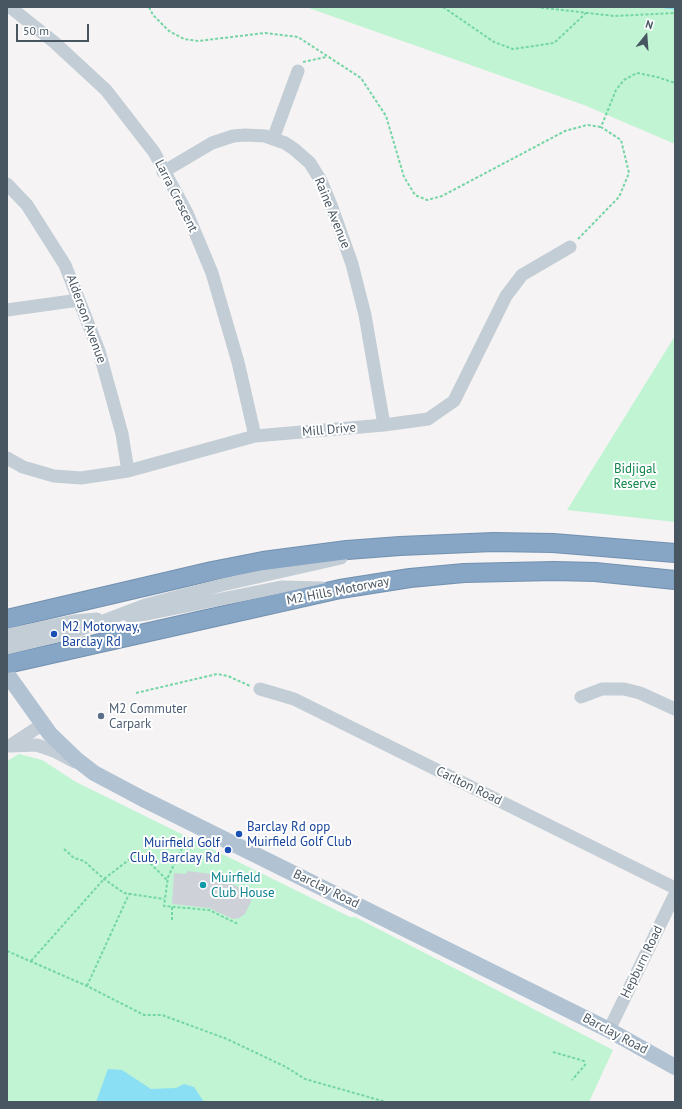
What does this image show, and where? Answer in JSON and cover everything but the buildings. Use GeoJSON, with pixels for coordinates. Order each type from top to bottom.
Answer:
{"type":"FeatureCollection","features":[{"type":"Feature","properties":{"kind":"highway"},"geometry":{"type":"LineString","coordinates":[[7,619],[165,581],[263,561],[400,546],[493,542],[553,543],[675,553]]}},
{"type":"Feature","properties":{"kind":"highway","name":"M2 Hills Motorway"},"geometry":{"type":"LineString","coordinates":[[8,672],[340,589],[410,578],[518,571],[595,572],[675,580]]}},
{"type":"Feature","properties":{"kind":"main road","name":"Barclay Road"},"geometry":{"type":"LineString","coordinates":[[8,672],[43,724],[64,748],[94,773],[137,796],[610,1030],[675,1067]]}},
{"type":"Feature","properties":{"kind":"street","name":"Larra Crescent"},"geometry":{"type":"LineString","coordinates":[[10,7],[54,42],[106,90],[154,152],[163,172],[187,213],[212,273],[238,362],[256,436]]}},
{"type":"Feature","properties":{"kind":"street"},"geometry":{"type":"LineString","coordinates":[[273,139],[298,71]]}},
{"type":"Feature","properties":{"kind":"street","name":"Raine Avenue"},"geometry":{"type":"LineString","coordinates":[[163,172],[222,139],[245,135],[273,139],[294,149],[310,163],[321,181],[331,205],[352,264],[361,301],[384,425]]}},
{"type":"Feature","properties":{"kind":"street","name":"Alderson Avenue"},"geometry":{"type":"LineString","coordinates":[[7,184],[27,205],[65,265],[99,351],[122,434],[128,471]]}},
{"type":"Feature","properties":{"kind":"street","name":"Mill Drive"},"geometry":{"type":"LineString","coordinates":[[7,458],[23,467],[54,476],[81,478],[128,471],[256,436],[384,425],[428,419],[454,401],[506,296],[522,275],[570,247]]}},
{"type":"Feature","properties":{"kind":"street"},"geometry":{"type":"LineString","coordinates":[[7,310],[79,300]]}},
{"type":"Feature","properties":{"kind":"street"},"geometry":{"type":"LineString","coordinates":[[7,648],[77,631],[145,605],[222,585],[400,546]]}},
{"type":"Feature","properties":{"kind":"street"},"geometry":{"type":"LineString","coordinates":[[7,635],[74,621],[147,614],[280,587],[340,589]]}},
{"type":"Feature","properties":{"kind":"street","name":"Carlton Road"},"geometry":{"type":"LineString","coordinates":[[260,689],[294,699],[674,896]]}},
{"type":"Feature","properties":{"kind":"street"},"geometry":{"type":"LineString","coordinates":[[581,697],[602,689],[624,689],[640,693],[675,709]]}},
{"type":"Feature","properties":{"kind":"street"},"geometry":{"type":"LineString","coordinates":[[8,747],[43,724]]}},
{"type":"Feature","properties":{"kind":"street"},"geometry":{"type":"LineString","coordinates":[[8,747],[30,745],[45,748],[94,773]]}},
{"type":"Feature","properties":{"kind":"street","name":"Hepburn Road"},"geometry":{"type":"LineString","coordinates":[[610,1030],[674,896]]}},
{"type":"Feature","properties":{"kind":"path"},"geometry":{"type":"LineString","coordinates":[[148,7],[153,15],[169,31],[184,39],[198,42],[265,33],[298,37],[361,78],[386,116],[404,177],[415,195],[427,200],[442,196],[565,131],[587,125],[601,127],[621,140],[629,173],[619,197],[570,247]]}},
{"type":"Feature","properties":{"kind":"path"},"geometry":{"type":"LineString","coordinates":[[443,7],[494,42],[513,49],[554,43],[586,13]]}},
{"type":"Feature","properties":{"kind":"path"},"geometry":{"type":"LineString","coordinates":[[536,7],[614,16],[675,13]]}},
{"type":"Feature","properties":{"kind":"path"},"geometry":{"type":"LineString","coordinates":[[298,71],[302,63],[327,56]]}},
{"type":"Feature","properties":{"kind":"path"},"geometry":{"type":"LineString","coordinates":[[601,127],[616,90],[624,80],[637,73],[657,77],[675,83]]}},
{"type":"Feature","properties":{"kind":"path"},"geometry":{"type":"LineString","coordinates":[[136,693],[217,674],[228,676],[244,685],[260,689]]}},
{"type":"Feature","properties":{"kind":"path"},"geometry":{"type":"LineString","coordinates":[[182,848],[174,863],[168,881],[164,906],[209,910],[238,924]]}},
{"type":"Feature","properties":{"kind":"path"},"geometry":{"type":"LineString","coordinates":[[64,849],[74,858],[84,861],[104,879],[124,893],[164,899]]}},
{"type":"Feature","properties":{"kind":"path"},"geometry":{"type":"LineString","coordinates":[[31,961],[104,879],[138,852],[168,881]]}},
{"type":"Feature","properties":{"kind":"path"},"geometry":{"type":"LineString","coordinates":[[86,986],[128,894]]}},
{"type":"Feature","properties":{"kind":"path"},"geometry":{"type":"LineString","coordinates":[[172,907],[172,920]]}},
{"type":"Feature","properties":{"kind":"path"},"geometry":{"type":"LineString","coordinates":[[7,951],[86,986],[144,1015],[162,1015],[227,1039],[286,1067],[305,1079],[386,1102]]}},
{"type":"Feature","properties":{"kind":"path"},"geometry":{"type":"LineString","coordinates":[[553,1052],[584,1061],[585,1064],[582,1069],[572,1080]]}},
{"type":"Feature","properties":{"kind":"green space"},"geometry":{"type":"Polygon","coordinates":[[[306,7],[675,7],[675,144],[584,105],[306,7]]]}},
{"type":"Feature","properties":{"kind":"green space","name":"Bidjigal Reserve"},"geometry":{"type":"Polygon","coordinates":[[[675,336],[675,522],[567,510],[675,336]]]}},
{"type":"Feature","properties":{"kind":"green space"},"geometry":{"type":"Polygon","coordinates":[[[19,754],[42,760],[76,782],[350,917],[355,917],[613,1050],[589,1102],[7,1102],[7,761],[19,754]]]}},
{"type":"Feature","properties":{"kind":"water"},"geometry":{"type":"Polygon","coordinates":[[[108,1069],[122,1070],[151,1089],[176,1088],[184,1084],[194,1087],[204,1102],[96,1102],[108,1069]]]}},
{"type":"Feature","properties":{"kind":"waterway"},"geometry":{"type":"LineString","coordinates":[[665,7],[675,8]]}},
{"type":"Feature","properties":{"kind":"place","name":"M2 Motorway, Barclay Rd"},"geometry":{"type":"Point","coordinates":[54,634]}},
{"type":"Feature","properties":{"kind":"place","name":"M2 Commuter Carpark"},"geometry":{"type":"Point","coordinates":[101,716]}},
{"type":"Feature","properties":{"kind":"place","name":"Barclay Rd opp Muirfield Golf Club"},"geometry":{"type":"Point","coordinates":[239,834]}},
{"type":"Feature","properties":{"kind":"place","name":"Muirfield Golf Club, Barclay Rd"},"geometry":{"type":"Point","coordinates":[228,850]}},
{"type":"Feature","properties":{"kind":"place","name":"Muirfield Club House"},"geometry":{"type":"Point","coordinates":[203,885]}}]}
